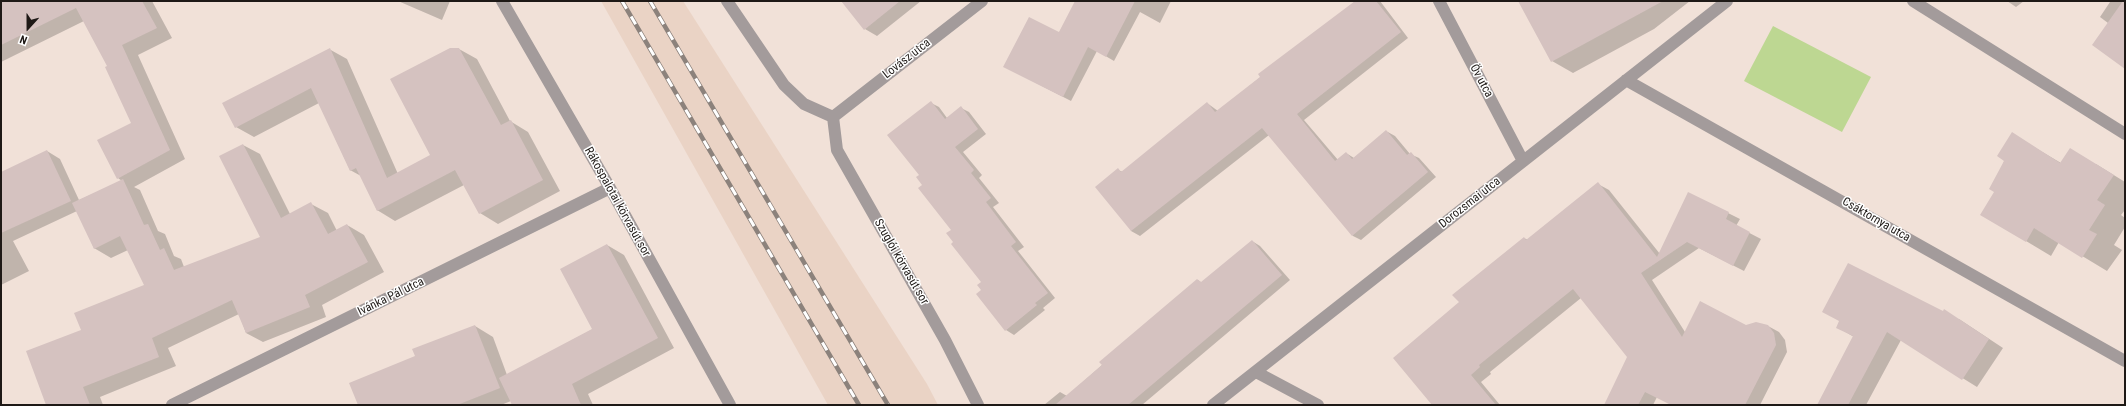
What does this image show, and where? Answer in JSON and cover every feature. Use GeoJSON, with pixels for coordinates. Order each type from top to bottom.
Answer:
{"type":"FeatureCollection","features":[{"type":"Feature","properties":{"kind":"street","name":"Rákospalotai körvasút sor"},"geometry":{"type":"LineString","coordinates":[[502,1],[610,188],[730,405]]}},
{"type":"Feature","properties":{"kind":"street"},"geometry":{"type":"LineString","coordinates":[[727,1],[784,85],[804,104],[833,117]]}},
{"type":"Feature","properties":{"kind":"street","name":"Lovász utca"},"geometry":{"type":"LineString","coordinates":[[833,117],[982,1]]}},
{"type":"Feature","properties":{"kind":"street","name":"Öv utca"},"geometry":{"type":"LineString","coordinates":[[1439,1],[1523,161]]}},
{"type":"Feature","properties":{"kind":"street","name":"Dorozsmai utca"},"geometry":{"type":"LineString","coordinates":[[1213,405],[1726,1]]}},
{"type":"Feature","properties":{"kind":"street"},"geometry":{"type":"LineString","coordinates":[[1913,1],[2125,134]]}},
{"type":"Feature","properties":{"kind":"street","name":"Csáktornya utca"},"geometry":{"type":"LineString","coordinates":[[1626,80],[1802,177],[2125,362]]}},
{"type":"Feature","properties":{"kind":"street","name":"Szuglói körvasút sor"},"geometry":{"type":"LineString","coordinates":[[833,117],[837,150],[945,340],[978,405]]}},
{"type":"Feature","properties":{"kind":"street","name":"Ivánka Pál utca"},"geometry":{"type":"LineString","coordinates":[[172,405],[610,188]]}},
{"type":"Feature","properties":{"kind":"street"},"geometry":{"type":"LineString","coordinates":[[1256,372],[1318,405]]}},
{"type":"Feature","properties":{"kind":"shaded area"},"geometry":{"type":"Polygon","coordinates":[[[601,1],[683,1],[927,384],[938,405],[828,405],[601,1]]]}},
{"type":"Feature","properties":{"kind":"green space"},"geometry":{"type":"Polygon","coordinates":[[[1773,26],[1871,77],[1842,132],[1744,81],[1773,26]]]}},
{"type":"Feature","properties":{"kind":"building"},"geometry":{"type":"Polygon","coordinates":[[[1,1],[142,1],[157,28],[122,45],[170,150],[117,179],[97,140],[131,123],[105,67],[107,66],[76,8],[1,45],[1,1]]]}},
{"type":"Feature","properties":{"kind":"building"},"geometry":{"type":"Polygon","coordinates":[[[841,1],[900,1],[864,30],[841,1]]]}},
{"type":"Feature","properties":{"kind":"building"},"geometry":{"type":"Polygon","coordinates":[[[1075,1],[1135,1],[1106,57],[1088,47],[1063,97],[1003,67],[1029,17],[1059,32],[1075,1]]]}},
{"type":"Feature","properties":{"kind":"building"},"geometry":{"type":"Polygon","coordinates":[[[1355,1],[1376,1],[1401,32],[1297,114],[1335,161],[1346,152],[1352,159],[1386,130],[1407,155],[1411,152],[1428,172],[1352,236],[1262,128],[1131,231],[1095,187],[1118,168],[1121,172],[1207,102],[1215,112],[1260,77],[1258,74],[1355,1]]]}},
{"type":"Feature","properties":{"kind":"building"},"geometry":{"type":"Polygon","coordinates":[[[1518,1],[1663,1],[1551,62],[1518,1]]]}},
{"type":"Feature","properties":{"kind":"building"},"geometry":{"type":"Polygon","coordinates":[[[2123,1],[2125,1],[2125,69],[2092,45],[2123,1]]]}},
{"type":"Feature","properties":{"kind":"building"},"geometry":{"type":"Polygon","coordinates":[[[330,48],[387,178],[430,155],[390,79],[450,48],[459,48],[501,125],[511,120],[543,180],[479,214],[455,170],[377,211],[356,168],[350,171],[311,88],[235,128],[222,103],[330,48]]]}},
{"type":"Feature","properties":{"kind":"building"},"geometry":{"type":"Polygon","coordinates":[[[931,101],[945,119],[961,106],[978,129],[955,147],[974,170],[971,173],[991,198],[986,202],[1016,242],[1011,246],[1048,293],[1035,303],[1037,305],[1005,331],[976,294],[981,290],[977,285],[981,282],[951,244],[953,242],[946,233],[951,230],[918,188],[922,185],[916,177],[919,175],[887,135],[931,101]]]}},
{"type":"Feature","properties":{"kind":"building"},"geometry":{"type":"Polygon","coordinates":[[[2012,132],[2060,163],[2070,148],[2114,175],[2097,200],[2105,205],[2089,230],[2097,234],[2082,258],[2034,228],[2026,242],[1980,215],[1994,192],[1989,189],[2004,161],[1997,156],[2012,132]]]}},
{"type":"Feature","properties":{"kind":"building"},"geometry":{"type":"Polygon","coordinates":[[[243,144],[281,218],[311,202],[328,234],[347,224],[368,262],[305,295],[310,307],[246,333],[232,300],[152,338],[159,357],[83,387],[90,405],[46,405],[26,351],[81,330],[74,313],[144,285],[120,236],[94,249],[72,203],[123,179],[144,225],[148,224],[160,250],[164,248],[174,270],[260,237],[219,156],[243,144]]]}},
{"type":"Feature","properties":{"kind":"building"},"geometry":{"type":"Polygon","coordinates":[[[47,150],[71,201],[1,233],[1,172],[47,150]]]}},
{"type":"Feature","properties":{"kind":"building"},"geometry":{"type":"Polygon","coordinates":[[[1598,182],[1657,257],[1688,192],[1729,212],[1726,219],[1750,232],[1733,266],[1687,242],[1641,273],[1682,337],[1700,301],[1746,325],[1756,322],[1768,325],[1774,333],[1776,345],[1745,405],[1671,405],[1645,392],[1638,405],[1604,405],[1627,357],[1573,289],[1479,365],[1480,367],[1471,375],[1496,405],[1432,405],[1393,358],[1459,302],[1452,295],[1524,237],[1526,240],[1598,182]]]}},
{"type":"Feature","properties":{"kind":"building"},"geometry":{"type":"Polygon","coordinates":[[[1252,240],[1282,275],[1128,405],[1055,405],[1102,365],[1099,362],[1197,279],[1201,282],[1252,240]]]}},
{"type":"Feature","properties":{"kind":"building"},"geometry":{"type":"Polygon","coordinates":[[[607,244],[658,338],[572,384],[581,405],[512,405],[499,378],[592,329],[560,269],[607,244]]]}},
{"type":"Feature","properties":{"kind":"building"},"geometry":{"type":"Polygon","coordinates":[[[1848,263],[1943,311],[1944,309],[1989,339],[1962,380],[1887,332],[1848,405],[1817,405],[1853,336],[1836,328],[1839,321],[1822,312],[1848,263]]]}},
{"type":"Feature","properties":{"kind":"building"},"geometry":{"type":"Polygon","coordinates":[[[475,325],[500,388],[457,405],[358,405],[349,383],[415,356],[412,349],[475,325]]]}},
{"type":"Feature","properties":{"kind":"railway"},"geometry":{"type":"LineString","coordinates":[[622,1],[859,405]]}},
{"type":"Feature","properties":{"kind":"railway"},"geometry":{"type":"LineString","coordinates":[[650,1],[888,405]]}}]}
